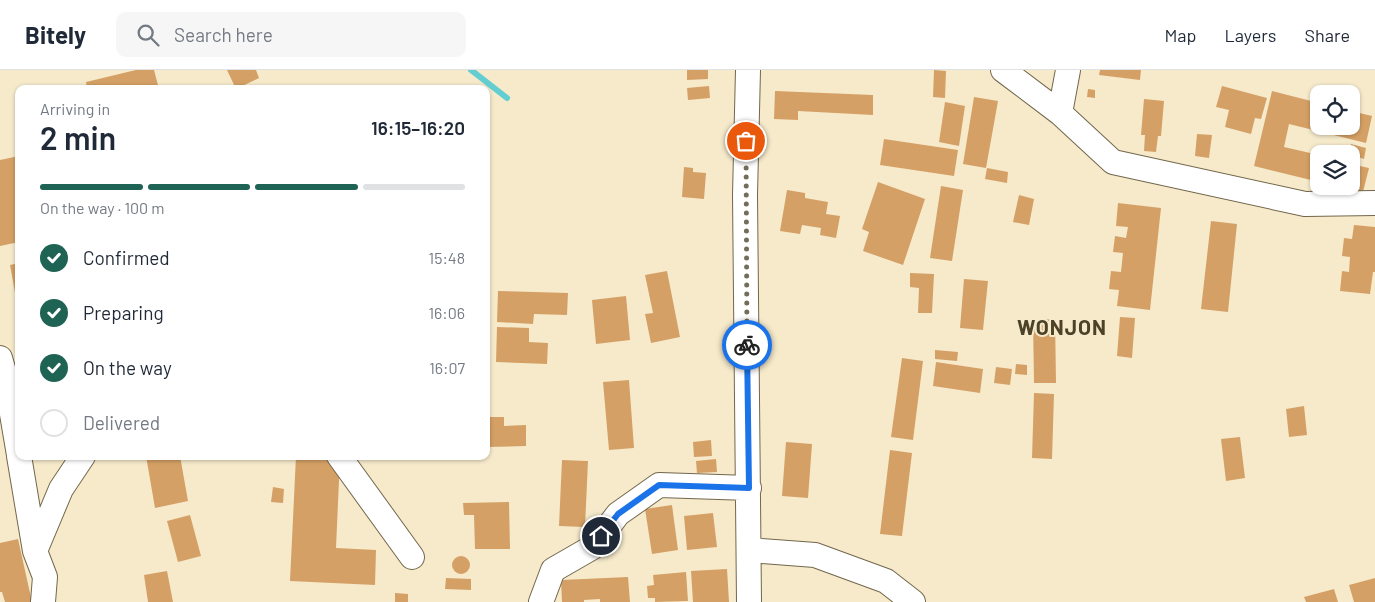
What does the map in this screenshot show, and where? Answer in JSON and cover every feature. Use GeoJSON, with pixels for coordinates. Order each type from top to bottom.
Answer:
{"type":"FeatureCollection","features":[{"type":"Feature","properties":{"kind":"street"},"geometry":{"type":"LineString","coordinates":[[748,70],[745,195],[750,550],[749,602]]}},
{"type":"Feature","properties":{"kind":"street"},"geometry":{"type":"LineString","coordinates":[[1003,70],[1060,113],[1113,162],[1305,204],[1375,203]]}},
{"type":"Feature","properties":{"kind":"street"},"geometry":{"type":"LineString","coordinates":[[1060,113],[1068,70]]}},
{"type":"Feature","properties":{"kind":"street"},"geometry":{"type":"LineString","coordinates":[[8,373],[15,426]]}},
{"type":"Feature","properties":{"kind":"street"},"geometry":{"type":"LineString","coordinates":[[20,460],[35,551],[45,576],[43,602]]}},
{"type":"Feature","properties":{"kind":"street"},"geometry":{"type":"LineString","coordinates":[[35,551],[62,489],[80,460]]}},
{"type":"Feature","properties":{"kind":"street"},"geometry":{"type":"LineString","coordinates":[[342,460],[412,557]]}},
{"type":"Feature","properties":{"kind":"street"},"geometry":{"type":"LineString","coordinates":[[541,602],[553,570],[593,547],[618,514],[659,485],[749,488]]}},
{"type":"Feature","properties":{"kind":"street"},"geometry":{"type":"LineString","coordinates":[[750,550],[816,555],[886,581],[913,602]]}},
{"type":"Feature","properties":{"kind":"building"},"geometry":{"type":"Polygon","coordinates":[[[136,70],[154,70],[158,85],[86,85],[86,82],[136,70]]]}},
{"type":"Feature","properties":{"kind":"building"},"geometry":{"type":"Polygon","coordinates":[[[227,70],[256,70],[259,78],[244,85],[234,85],[227,70]]]}},
{"type":"Feature","properties":{"kind":"building"},"geometry":{"type":"Polygon","coordinates":[[[687,70],[708,70],[708,79],[687,80],[687,70]]]}},
{"type":"Feature","properties":{"kind":"building"},"geometry":{"type":"Polygon","coordinates":[[[934,70],[946,71],[945,98],[933,97],[934,70]]]}},
{"type":"Feature","properties":{"kind":"building"},"geometry":{"type":"Polygon","coordinates":[[[1100,70],[1141,70],[1140,80],[1099,75],[1100,70]]]}},
{"type":"Feature","properties":{"kind":"building"},"geometry":{"type":"Polygon","coordinates":[[[709,86],[710,98],[688,100],[687,88],[709,86]]]}},
{"type":"Feature","properties":{"kind":"building"},"geometry":{"type":"Polygon","coordinates":[[[1222,86],[1267,98],[1261,119],[1255,118],[1251,134],[1225,127],[1229,110],[1216,107],[1222,86]]]}},
{"type":"Feature","properties":{"kind":"building"},"geometry":{"type":"Polygon","coordinates":[[[1088,89],[1095,90],[1095,98],[1087,97],[1088,89]]]}},
{"type":"Feature","properties":{"kind":"building"},"geometry":{"type":"Polygon","coordinates":[[[775,91],[873,95],[873,115],[798,111],[798,120],[774,119],[775,91]]]}},
{"type":"Feature","properties":{"kind":"building"},"geometry":{"type":"Polygon","coordinates":[[[1272,91],[1310,101],[1310,129],[1289,124],[1284,147],[1310,153],[1310,180],[1254,166],[1272,91]]]}},
{"type":"Feature","properties":{"kind":"building"},"geometry":{"type":"Polygon","coordinates":[[[974,97],[998,101],[986,168],[963,164],[974,97]]]}},
{"type":"Feature","properties":{"kind":"building"},"geometry":{"type":"Polygon","coordinates":[[[1144,99],[1164,101],[1161,136],[1158,136],[1156,152],[1144,151],[1145,135],[1141,135],[1144,99]]]}},
{"type":"Feature","properties":{"kind":"building"},"geometry":{"type":"Polygon","coordinates":[[[945,102],[965,106],[959,146],[939,142],[945,102]]]}},
{"type":"Feature","properties":{"kind":"building"},"geometry":{"type":"Polygon","coordinates":[[[1360,113],[1372,116],[1366,143],[1334,135],[1360,135],[1360,113]]]}},
{"type":"Feature","properties":{"kind":"building"},"geometry":{"type":"Polygon","coordinates":[[[1197,134],[1212,135],[1209,158],[1195,156],[1197,134]]]}},
{"type":"Feature","properties":{"kind":"building"},"geometry":{"type":"Polygon","coordinates":[[[884,139],[958,150],[954,176],[880,165],[884,139]]]}},
{"type":"Feature","properties":{"kind":"building"},"geometry":{"type":"Polygon","coordinates":[[[1360,146],[1366,148],[1364,159],[1360,158],[1360,146]]]}},
{"type":"Feature","properties":{"kind":"building"},"geometry":{"type":"Polygon","coordinates":[[[15,157],[15,243],[0,246],[0,160],[15,157]]]}},
{"type":"Feature","properties":{"kind":"building"},"geometry":{"type":"Polygon","coordinates":[[[1360,166],[1369,168],[1363,192],[1360,191],[1360,166]]]}},
{"type":"Feature","properties":{"kind":"building"},"geometry":{"type":"Polygon","coordinates":[[[684,167],[693,168],[693,172],[706,173],[704,199],[682,197],[684,167]]]}},
{"type":"Feature","properties":{"kind":"building"},"geometry":{"type":"Polygon","coordinates":[[[987,168],[1008,172],[1007,183],[985,179],[987,168]]]}},
{"type":"Feature","properties":{"kind":"building"},"geometry":{"type":"Polygon","coordinates":[[[878,182],[925,199],[903,265],[863,251],[869,232],[862,229],[878,182]]]}},
{"type":"Feature","properties":{"kind":"building"},"geometry":{"type":"Polygon","coordinates":[[[941,186],[963,190],[952,261],[930,258],[941,186]]]}},
{"type":"Feature","properties":{"kind":"building"},"geometry":{"type":"Polygon","coordinates":[[[787,190],[805,193],[805,198],[828,202],[826,214],[840,216],[836,238],[820,235],[821,228],[802,225],[800,234],[780,231],[787,190]]]}},
{"type":"Feature","properties":{"kind":"building"},"geometry":{"type":"Polygon","coordinates":[[[1019,195],[1034,199],[1029,225],[1013,222],[1019,195]]]}},
{"type":"Feature","properties":{"kind":"building"},"geometry":{"type":"Polygon","coordinates":[[[1118,203],[1161,208],[1150,310],[1117,306],[1119,290],[1109,289],[1111,271],[1121,272],[1123,253],[1113,252],[1115,236],[1126,238],[1128,227],[1116,226],[1118,203]]]}},
{"type":"Feature","properties":{"kind":"building"},"geometry":{"type":"Polygon","coordinates":[[[1211,221],[1237,224],[1228,312],[1201,309],[1211,221]]]}},
{"type":"Feature","properties":{"kind":"building"},"geometry":{"type":"Polygon","coordinates":[[[1354,225],[1375,227],[1375,272],[1373,272],[1370,294],[1340,291],[1342,271],[1349,272],[1350,257],[1342,256],[1344,238],[1352,239],[1354,225]]]}},
{"type":"Feature","properties":{"kind":"building"},"geometry":{"type":"Polygon","coordinates":[[[15,264],[15,292],[10,265],[15,264]]]}},
{"type":"Feature","properties":{"kind":"building"},"geometry":{"type":"Polygon","coordinates":[[[667,271],[680,337],[651,343],[645,314],[653,313],[645,275],[667,271]]]}},
{"type":"Feature","properties":{"kind":"building"},"geometry":{"type":"Polygon","coordinates":[[[910,273],[934,274],[932,313],[918,313],[919,288],[910,287],[910,273]]]}},
{"type":"Feature","properties":{"kind":"building"},"geometry":{"type":"Polygon","coordinates":[[[964,279],[988,281],[983,330],[960,328],[964,279]]]}},
{"type":"Feature","properties":{"kind":"building"},"geometry":{"type":"Polygon","coordinates":[[[498,291],[568,293],[567,315],[534,314],[533,324],[497,322],[498,291]]]}},
{"type":"Feature","properties":{"kind":"building"},"geometry":{"type":"Polygon","coordinates":[[[626,296],[630,340],[596,344],[592,300],[626,296]]]}},
{"type":"Feature","properties":{"kind":"building"},"geometry":{"type":"Polygon","coordinates":[[[1120,317],[1135,318],[1132,358],[1117,356],[1120,317]]]}},
{"type":"Feature","properties":{"kind":"building"},"geometry":{"type":"Polygon","coordinates":[[[1055,319],[1056,383],[1034,383],[1033,320],[1055,319]]]}},
{"type":"Feature","properties":{"kind":"building"},"geometry":{"type":"Polygon","coordinates":[[[497,327],[529,328],[529,342],[548,343],[547,364],[496,362],[497,327]]]}},
{"type":"Feature","properties":{"kind":"building"},"geometry":{"type":"Polygon","coordinates":[[[935,350],[958,352],[957,361],[935,359],[935,350]]]}},
{"type":"Feature","properties":{"kind":"building"},"geometry":{"type":"Polygon","coordinates":[[[902,358],[923,361],[913,440],[891,437],[902,358]]]}},
{"type":"Feature","properties":{"kind":"building"},"geometry":{"type":"Polygon","coordinates":[[[936,362],[983,369],[980,393],[933,386],[936,362]]]}},
{"type":"Feature","properties":{"kind":"building"},"geometry":{"type":"Polygon","coordinates":[[[1016,364],[1027,365],[1027,375],[1015,374],[1016,364]]]}},
{"type":"Feature","properties":{"kind":"building"},"geometry":{"type":"Polygon","coordinates":[[[996,367],[1012,369],[1010,385],[994,383],[996,367]]]}},
{"type":"Feature","properties":{"kind":"building"},"geometry":{"type":"Polygon","coordinates":[[[629,380],[634,448],[609,450],[603,382],[629,380]]]}},
{"type":"Feature","properties":{"kind":"building"},"geometry":{"type":"Polygon","coordinates":[[[1034,393],[1054,394],[1052,459],[1032,458],[1034,393]]]}},
{"type":"Feature","properties":{"kind":"building"},"geometry":{"type":"Polygon","coordinates":[[[1304,406],[1307,435],[1289,437],[1286,409],[1304,406]]]}},
{"type":"Feature","properties":{"kind":"building"},"geometry":{"type":"Polygon","coordinates":[[[490,417],[504,417],[504,426],[526,425],[526,446],[490,447],[490,417]]]}},
{"type":"Feature","properties":{"kind":"building"},"geometry":{"type":"Polygon","coordinates":[[[1240,437],[1245,478],[1226,481],[1221,439],[1240,437]]]}},
{"type":"Feature","properties":{"kind":"building"},"geometry":{"type":"Polygon","coordinates":[[[711,440],[712,456],[694,457],[693,442],[711,440]]]}},
{"type":"Feature","properties":{"kind":"building"},"geometry":{"type":"Polygon","coordinates":[[[786,442],[812,444],[808,498],[782,496],[786,442]]]}},
{"type":"Feature","properties":{"kind":"building"},"geometry":{"type":"Polygon","coordinates":[[[890,450],[912,453],[902,536],[880,534],[890,450]]]}},
{"type":"Feature","properties":{"kind":"building"},"geometry":{"type":"Polygon","coordinates":[[[716,459],[717,472],[697,473],[696,461],[716,459]]]}},
{"type":"Feature","properties":{"kind":"building"},"geometry":{"type":"Polygon","coordinates":[[[147,460],[181,460],[188,501],[155,508],[147,460]]]}},
{"type":"Feature","properties":{"kind":"building"},"geometry":{"type":"Polygon","coordinates":[[[296,460],[340,460],[336,548],[376,550],[375,585],[290,581],[296,460]]]}},
{"type":"Feature","properties":{"kind":"building"},"geometry":{"type":"Polygon","coordinates":[[[562,460],[588,461],[585,527],[559,526],[562,460]]]}},
{"type":"Feature","properties":{"kind":"building"},"geometry":{"type":"Polygon","coordinates":[[[273,487],[284,489],[283,503],[271,502],[273,487]]]}},
{"type":"Feature","properties":{"kind":"building"},"geometry":{"type":"Polygon","coordinates":[[[509,502],[510,549],[475,549],[474,515],[464,515],[463,503],[509,502]]]}},
{"type":"Feature","properties":{"kind":"building"},"geometry":{"type":"Polygon","coordinates":[[[672,505],[678,550],[652,554],[645,509],[672,505]]]}},
{"type":"Feature","properties":{"kind":"building"},"geometry":{"type":"Polygon","coordinates":[[[713,513],[717,547],[687,550],[684,516],[713,513]]]}},
{"type":"Feature","properties":{"kind":"building"},"geometry":{"type":"Polygon","coordinates":[[[190,515],[201,556],[178,562],[167,521],[190,515]]]}},
{"type":"Feature","properties":{"kind":"building"},"geometry":{"type":"Polygon","coordinates":[[[18,539],[32,602],[5,602],[2,592],[0,592],[0,543],[18,539]]]}},
{"type":"Feature","properties":{"kind":"building"},"geometry":{"type":"Polygon","coordinates":[[[457,556],[465,556],[470,561],[468,572],[457,574],[452,569],[452,561],[457,556]]]}},
{"type":"Feature","properties":{"kind":"building"},"geometry":{"type":"Polygon","coordinates":[[[727,569],[729,602],[693,602],[691,571],[727,569]]]}},
{"type":"Feature","properties":{"kind":"building"},"geometry":{"type":"Polygon","coordinates":[[[167,571],[173,602],[148,602],[144,575],[167,571]]]}},
{"type":"Feature","properties":{"kind":"building"},"geometry":{"type":"Polygon","coordinates":[[[686,572],[688,601],[655,602],[655,598],[648,598],[647,586],[654,585],[653,575],[686,572]]]}},
{"type":"Feature","properties":{"kind":"building"},"geometry":{"type":"Polygon","coordinates":[[[628,577],[630,602],[600,602],[600,599],[584,600],[584,602],[562,602],[561,580],[628,577]]]}},
{"type":"Feature","properties":{"kind":"building"},"geometry":{"type":"Polygon","coordinates":[[[446,578],[471,579],[471,590],[445,589],[446,578]]]}},
{"type":"Feature","properties":{"kind":"building"},"geometry":{"type":"Polygon","coordinates":[[[1375,578],[1375,602],[1354,602],[1349,585],[1375,578]]]}},
{"type":"Feature","properties":{"kind":"building"},"geometry":{"type":"Polygon","coordinates":[[[1334,589],[1338,602],[1306,602],[1304,597],[1334,589]]]}},
{"type":"Feature","properties":{"kind":"building"},"geometry":{"type":"Polygon","coordinates":[[[395,593],[408,594],[408,602],[395,602],[395,593]]]}},
{"type":"Feature","properties":{"kind":"waterway"},"geometry":{"type":"LineString","coordinates":[[471,70],[507,98]]}},
{"type":"Feature","properties":{"kind":"way so far"},"geometry":{"type":"LineString","coordinates":[[746,141],[747,345]]}},
{"type":"Feature","properties":{"kind":"district","name":"WONJON"},"geometry":{"type":"Point","coordinates":[1062,326]}},
{"type":"Feature","properties":{"kind":"route"},"geometry":{"type":"LineString","coordinates":[[601,536],[618,514],[659,485],[749,488],[747,345]]}}]}
